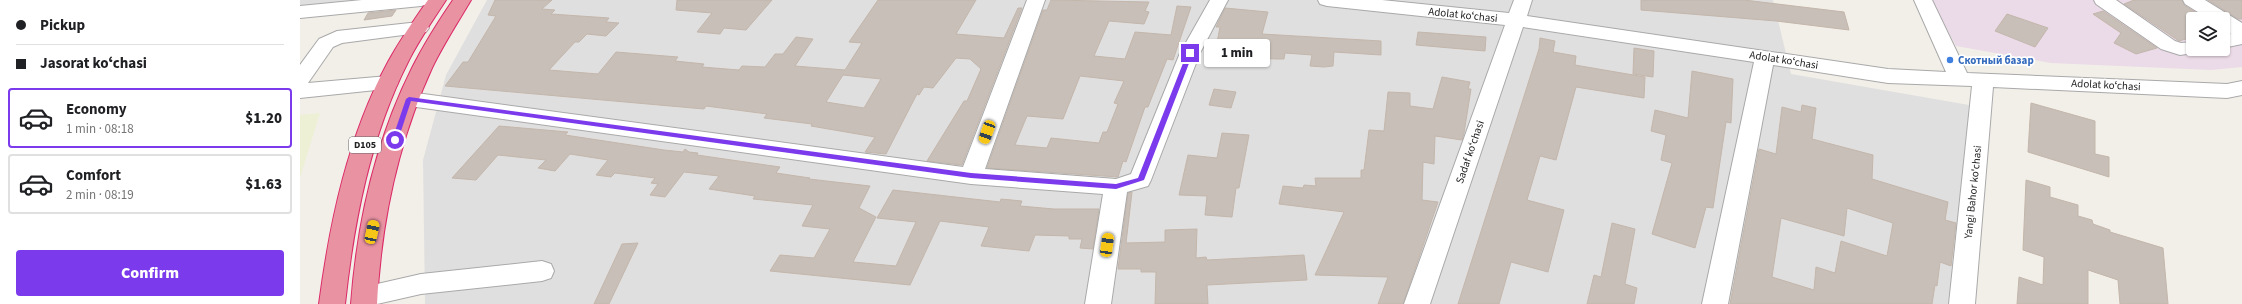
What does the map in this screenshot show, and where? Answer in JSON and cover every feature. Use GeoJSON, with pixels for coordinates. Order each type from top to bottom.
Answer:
{"type":"FeatureCollection","features":[{"type":"Feature","properties":{"kind":"highway","name":"D105"},"geometry":{"type":"LineString","coordinates":[[332,304],[338,253],[346,212],[362,155],[388,83],[436,0]]}},
{"type":"Feature","properties":{"kind":"highway","name":"D105"},"geometry":{"type":"LineString","coordinates":[[364,300],[369,245],[390,153],[409,99],[437,39],[462,0]]}},
{"type":"Feature","properties":{"kind":"street"},"geometry":{"type":"LineString","coordinates":[[300,12],[421,0]]}},
{"type":"Feature","properties":{"kind":"street"},"geometry":{"type":"LineString","coordinates":[[971,176],[1036,0]]}},
{"type":"Feature","properties":{"kind":"street"},"geometry":{"type":"LineString","coordinates":[[409,99],[971,176],[1116,187],[1140,180],[1190,53],[1219,0]]}},
{"type":"Feature","properties":{"kind":"street","name":"Adolat koʻchasi"},"geometry":{"type":"LineString","coordinates":[[1327,0],[1516,20],[1888,76],[1983,79],[2227,91],[2242,88]]}},
{"type":"Feature","properties":{"kind":"street","name":"Sadaf koʻchasi"},"geometry":{"type":"LineString","coordinates":[[1417,304],[1523,0]]}},
{"type":"Feature","properties":{"kind":"street"},"geometry":{"type":"LineString","coordinates":[[1923,0],[1959,78]]}},
{"type":"Feature","properties":{"kind":"street"},"geometry":{"type":"LineString","coordinates":[[2103,0],[2168,45],[2180,49],[2186,49]]}},
{"type":"Feature","properties":{"kind":"street"},"geometry":{"type":"LineString","coordinates":[[2192,0],[2211,12]]}},
{"type":"Feature","properties":{"kind":"street"},"geometry":{"type":"LineString","coordinates":[[2230,24],[2242,32]]}},
{"type":"Feature","properties":{"kind":"street"},"geometry":{"type":"LineString","coordinates":[[300,80],[326,43],[336,36],[419,28]]}},
{"type":"Feature","properties":{"kind":"street"},"geometry":{"type":"LineString","coordinates":[[2230,41],[2242,38]]}},
{"type":"Feature","properties":{"kind":"street"},"geometry":{"type":"LineString","coordinates":[[1715,304],[1764,57]]}},
{"type":"Feature","properties":{"kind":"street","name":"Yangi Bahor ko'chasi"},"geometry":{"type":"LineString","coordinates":[[1962,304],[1983,79]]}},
{"type":"Feature","properties":{"kind":"street"},"geometry":{"type":"LineString","coordinates":[[300,90],[388,83]]}},
{"type":"Feature","properties":{"kind":"street"},"geometry":{"type":"LineString","coordinates":[[1098,304],[1116,187]]}},
{"type":"Feature","properties":{"kind":"street"},"geometry":{"type":"LineString","coordinates":[[364,300],[421,284],[542,271]]}},
{"type":"Feature","properties":{"kind":"shaded area"},"geometry":{"type":"Polygon","coordinates":[[[300,0],[389,0],[300,12],[300,0]]]}},
{"type":"Feature","properties":{"kind":"shaded area"},"geometry":{"type":"Polygon","coordinates":[[[487,0],[1773,0],[1791,74],[1969,105],[1952,304],[425,304],[423,160],[446,75],[487,0]]]}},
{"type":"Feature","properties":{"kind":"shaded area"},"geometry":{"type":"Polygon","coordinates":[[[1931,0],[2242,0],[2242,67],[2211,70],[2051,63],[1956,46],[1931,0]]]}},
{"type":"Feature","properties":{"kind":"green space"},"geometry":{"type":"Polygon","coordinates":[[[320,113],[300,178],[300,115],[320,113]]]}},
{"type":"Feature","properties":{"kind":"building"},"geometry":{"type":"Polygon","coordinates":[[[495,0],[552,0],[542,9],[555,10],[551,14],[609,18],[606,22],[619,23],[606,36],[587,34],[579,42],[575,42],[549,70],[598,74],[616,52],[678,57],[675,61],[704,64],[702,67],[739,70],[742,66],[765,67],[775,54],[783,54],[796,37],[813,39],[795,66],[845,70],[862,43],[849,42],[878,0],[976,0],[956,34],[1004,38],[1018,8],[1022,8],[962,165],[927,161],[964,101],[967,101],[981,69],[970,59],[956,58],[933,88],[924,87],[919,95],[917,94],[886,154],[865,152],[875,137],[811,126],[812,124],[764,118],[767,114],[706,106],[704,109],[445,86],[463,62],[468,62],[496,16],[488,15],[495,0]],[[843,75],[826,102],[864,108],[881,79],[843,75]]]}},
{"type":"Feature","properties":{"kind":"building"},"geometry":{"type":"Polygon","coordinates":[[[677,0],[772,0],[746,30],[724,28],[720,34],[697,32],[712,13],[676,10],[677,0]]]}},
{"type":"Feature","properties":{"kind":"building"},"geometry":{"type":"Polygon","coordinates":[[[1051,0],[1149,2],[1145,11],[1149,12],[1144,24],[1109,21],[1094,56],[1125,59],[1135,32],[1171,35],[1177,6],[1191,7],[1173,60],[1167,59],[1148,107],[1145,107],[1126,162],[1123,161],[1118,177],[987,168],[1043,10],[1047,10],[1051,0]],[[1080,76],[1063,119],[1027,116],[1015,145],[1047,148],[1051,138],[1099,143],[1103,132],[1107,132],[1118,104],[1114,103],[1124,81],[1080,76]]]}},
{"type":"Feature","properties":{"kind":"building"},"geometry":{"type":"Polygon","coordinates":[[[1641,0],[1744,0],[1844,12],[1849,30],[1776,21],[1641,10],[1641,0]]]}},
{"type":"Feature","properties":{"kind":"building"},"geometry":{"type":"Polygon","coordinates":[[[2134,0],[2182,0],[2184,5],[2195,12],[2186,12],[2186,39],[2179,41],[2124,4],[2134,0]]]}},
{"type":"Feature","properties":{"kind":"building"},"geometry":{"type":"Polygon","coordinates":[[[2208,0],[2242,0],[2242,19],[2238,19],[2230,14],[2230,12],[2227,12],[2208,0]]]}},
{"type":"Feature","properties":{"kind":"building"},"geometry":{"type":"Polygon","coordinates":[[[1225,8],[1268,12],[1262,34],[1381,41],[1381,55],[1334,52],[1333,66],[1324,67],[1310,66],[1312,55],[1285,53],[1284,59],[1277,59],[1248,58],[1248,55],[1215,53],[1220,27],[1216,27],[1225,8]]]}},
{"type":"Feature","properties":{"kind":"building"},"geometry":{"type":"Polygon","coordinates":[[[396,10],[392,16],[364,20],[368,13],[396,10]]]}},
{"type":"Feature","properties":{"kind":"building"},"geometry":{"type":"Polygon","coordinates":[[[2103,11],[2157,48],[2136,54],[2114,43],[2121,33],[2093,14],[2103,11]]]}},
{"type":"Feature","properties":{"kind":"building"},"geometry":{"type":"Polygon","coordinates":[[[2007,14],[2048,28],[2035,47],[1995,31],[2007,14]]]}},
{"type":"Feature","properties":{"kind":"building"},"geometry":{"type":"Polygon","coordinates":[[[1418,32],[1486,37],[1485,51],[1416,45],[1418,32]]]}},
{"type":"Feature","properties":{"kind":"building"},"geometry":{"type":"Polygon","coordinates":[[[1540,38],[1555,41],[1553,52],[1576,56],[1575,65],[1645,77],[1644,98],[1576,87],[1556,160],[1540,156],[1527,200],[1564,210],[1548,272],[1511,262],[1499,304],[1458,304],[1539,49],[1540,38]]]}},
{"type":"Feature","properties":{"kind":"building"},"geometry":{"type":"Polygon","coordinates":[[[1634,48],[1654,51],[1653,77],[1633,74],[1634,48]]]}},
{"type":"Feature","properties":{"kind":"building"},"geometry":{"type":"Polygon","coordinates":[[[1692,71],[1733,79],[1731,123],[1726,122],[1713,208],[1706,207],[1695,248],[1652,234],[1672,163],[1661,160],[1666,135],[1651,131],[1655,110],[1688,118],[1692,71]]]}},
{"type":"Feature","properties":{"kind":"building"},"geometry":{"type":"Polygon","coordinates":[[[1442,77],[1470,82],[1468,89],[1471,89],[1464,133],[1462,140],[1435,136],[1434,164],[1423,162],[1422,200],[1438,202],[1403,304],[1378,304],[1388,277],[1315,275],[1344,212],[1279,204],[1283,186],[1303,188],[1304,185],[1316,186],[1315,178],[1361,178],[1361,170],[1364,170],[1369,130],[1384,131],[1388,92],[1410,93],[1410,106],[1433,109],[1442,77]]]}},
{"type":"Feature","properties":{"kind":"building"},"geometry":{"type":"Polygon","coordinates":[[[1214,89],[1236,92],[1231,108],[1209,105],[1214,89]]]}},
{"type":"Feature","properties":{"kind":"building"},"geometry":{"type":"Polygon","coordinates":[[[2031,103],[2095,121],[2095,154],[2109,157],[2109,177],[2028,152],[2031,103]]]}},
{"type":"Feature","properties":{"kind":"building"},"geometry":{"type":"Polygon","coordinates":[[[1802,105],[1816,108],[1812,139],[1873,155],[1872,179],[1948,202],[1945,220],[1956,223],[1951,266],[1940,262],[1937,286],[1935,285],[1932,304],[1730,304],[1759,149],[1776,154],[1782,107],[1801,112],[1802,105]],[[1847,208],[1844,236],[1781,218],[1772,277],[1814,290],[1816,267],[1835,273],[1841,241],[1887,256],[1893,223],[1847,208]]]}},
{"type":"Feature","properties":{"kind":"building"},"geometry":{"type":"Polygon","coordinates":[[[499,126],[568,132],[565,135],[664,150],[683,152],[685,149],[689,152],[698,153],[697,155],[780,167],[776,173],[810,178],[809,179],[870,186],[859,208],[876,217],[853,262],[896,266],[916,222],[877,218],[893,190],[1000,202],[1001,199],[1022,201],[1020,206],[1054,209],[1099,209],[1093,249],[1080,248],[1082,239],[1069,239],[1069,236],[1035,235],[1029,251],[981,246],[989,227],[940,221],[910,285],[770,271],[780,255],[814,258],[830,229],[802,226],[813,205],[753,199],[755,196],[709,189],[719,176],[684,172],[665,197],[650,195],[658,184],[651,183],[655,178],[615,173],[611,177],[596,175],[608,160],[570,154],[555,171],[538,168],[546,160],[498,155],[476,180],[452,178],[499,126]]]}},
{"type":"Feature","properties":{"kind":"building"},"geometry":{"type":"Polygon","coordinates":[[[1222,133],[1249,135],[1239,188],[1236,188],[1232,217],[1205,215],[1207,196],[1179,195],[1188,155],[1217,158],[1222,133]]]}},
{"type":"Feature","properties":{"kind":"building"},"geometry":{"type":"Polygon","coordinates":[[[2026,180],[2050,187],[2050,197],[2078,205],[2078,216],[2092,220],[2093,224],[2110,230],[2110,232],[2163,248],[2168,304],[2120,304],[2118,280],[2088,270],[2088,304],[2017,304],[2019,277],[2043,285],[2044,257],[2023,250],[2026,180]]]}},
{"type":"Feature","properties":{"kind":"building"},"geometry":{"type":"Polygon","coordinates":[[[1132,192],[1126,243],[1165,242],[1165,230],[1197,229],[1196,258],[1206,257],[1207,260],[1304,255],[1307,280],[1207,285],[1208,304],[1155,304],[1156,272],[1141,272],[1141,269],[1118,269],[1128,193],[1132,192]]]}},
{"type":"Feature","properties":{"kind":"building"},"geometry":{"type":"Polygon","coordinates":[[[1612,223],[1635,229],[1625,284],[1637,288],[1634,304],[1587,304],[1594,275],[1601,277],[1612,223]]]}},
{"type":"Feature","properties":{"kind":"building"},"geometry":{"type":"Polygon","coordinates":[[[638,243],[609,304],[594,304],[622,244],[638,243]]]}},
{"type":"Feature","properties":{"kind":"place","name":"Скотный базар"},"geometry":{"type":"Point","coordinates":[1950,60]}},
{"type":"Feature","properties":{"kind":"route"},"geometry":{"type":"LineString","coordinates":[[395,140],[409,99],[971,176],[1116,187],[1140,180],[1190,53]]}}]}
